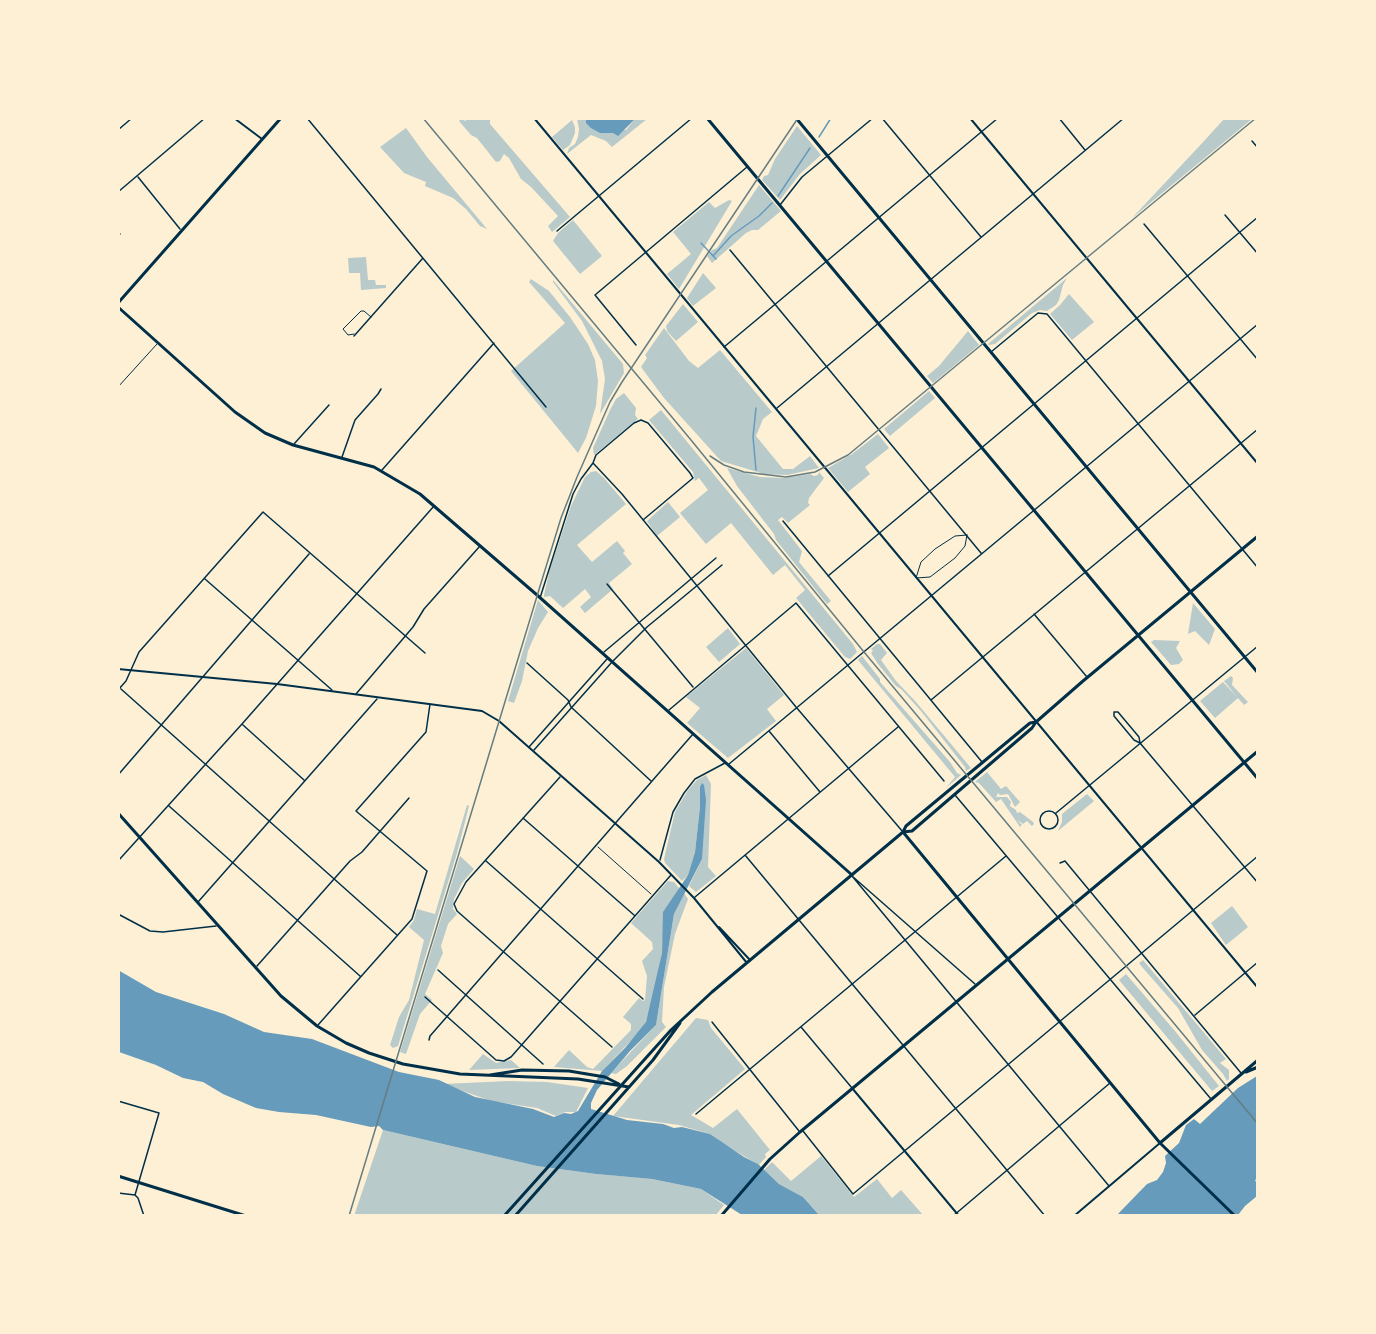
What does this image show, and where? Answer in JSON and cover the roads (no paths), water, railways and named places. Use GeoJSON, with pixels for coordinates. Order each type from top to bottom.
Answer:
{"type":"FeatureCollection","features":[{"type":"Feature","properties":{"kind":"main road"},"geometry":{"type":"LineString","coordinates":[[281,118],[118,305],[235,412],[265,433],[293,445],[382,470],[420,494],[852,875]]}},
{"type":"Feature","properties":{"kind":"main road"},"geometry":{"type":"LineString","coordinates":[[707,118],[1257,779]]}},
{"type":"Feature","properties":{"kind":"main road"},"geometry":{"type":"LineString","coordinates":[[796,118],[1257,673]]}},
{"type":"Feature","properties":{"kind":"main road"},"geometry":{"type":"LineString","coordinates":[[903,832],[912,831],[1088,677],[1257,536]]}},
{"type":"Feature","properties":{"kind":"main road"},"geometry":{"type":"LineString","coordinates":[[504,1215],[671,1030],[750,960],[903,832],[906,826],[1030,723],[1036,722]]}},
{"type":"Feature","properties":{"kind":"main road"},"geometry":{"type":"LineString","coordinates":[[721,1215],[770,1160],[801,1131],[1257,751]]}},
{"type":"Feature","properties":{"kind":"main road"},"geometry":{"type":"LineString","coordinates":[[118,813],[281,996],[317,1026],[354,1046],[403,1064],[460,1074],[582,1080],[629,1087]]}},
{"type":"Feature","properties":{"kind":"main road"},"geometry":{"type":"LineString","coordinates":[[903,832],[1168,1153],[1235,1215]]}},
{"type":"Feature","properties":{"kind":"main road"},"geometry":{"type":"LineString","coordinates":[[515,1215],[654,1060],[681,1021]]}},
{"type":"Feature","properties":{"kind":"main road"},"geometry":{"type":"LineString","coordinates":[[1160,1143],[1257,1060]]}},
{"type":"Feature","properties":{"kind":"main road"},"geometry":{"type":"LineString","coordinates":[[1242,1074],[1257,1067]]}},
{"type":"Feature","properties":{"kind":"main road"},"geometry":{"type":"LineString","coordinates":[[489,1075],[499,1072],[538,1070],[588,1073],[615,1080],[620,1085]]}},
{"type":"Feature","properties":{"kind":"main road"},"geometry":{"type":"LineString","coordinates":[[118,1176],[232,1214],[246,1215]]}},
{"type":"Feature","properties":{"kind":"street"},"geometry":{"type":"LineString","coordinates":[[118,130],[132,118]]}},
{"type":"Feature","properties":{"kind":"street"},"geometry":{"type":"LineString","coordinates":[[118,192],[205,118]]}},
{"type":"Feature","properties":{"kind":"street"},"geometry":{"type":"LineString","coordinates":[[234,118],[262,139]]}},
{"type":"Feature","properties":{"kind":"street"},"geometry":{"type":"LineString","coordinates":[[307,118],[546,407]]}},
{"type":"Feature","properties":{"kind":"street"},"geometry":{"type":"LineString","coordinates":[[534,118],[1257,988]]}},
{"type":"Feature","properties":{"kind":"street"},"geometry":{"type":"LineString","coordinates":[[557,231],[692,118]]}},
{"type":"Feature","properties":{"kind":"street"},"geometry":{"type":"LineString","coordinates":[[780,206],[802,177],[873,118]]}},
{"type":"Feature","properties":{"kind":"street"},"geometry":{"type":"LineString","coordinates":[[882,118],[982,237]]}},
{"type":"Feature","properties":{"kind":"street"},"geometry":{"type":"LineString","coordinates":[[970,118],[1257,464]]}},
{"type":"Feature","properties":{"kind":"street"},"geometry":{"type":"LineString","coordinates":[[723,347],[998,118]]}},
{"type":"Feature","properties":{"kind":"street"},"geometry":{"type":"LineString","coordinates":[[1059,118],[1086,151]]}},
{"type":"Feature","properties":{"kind":"street"},"geometry":{"type":"LineString","coordinates":[[775,410],[1124,118]]}},
{"type":"Feature","properties":{"kind":"street"},"geometry":{"type":"LineString","coordinates":[[1252,141],[1257,148]]}},
{"type":"Feature","properties":{"kind":"street"},"geometry":{"type":"LineString","coordinates":[[636,345],[595,295],[747,167]]}},
{"type":"Feature","properties":{"kind":"street"},"geometry":{"type":"LineString","coordinates":[[137,177],[182,231]]}},
{"type":"Feature","properties":{"kind":"street"},"geometry":{"type":"LineString","coordinates":[[1225,215],[1257,254]]}},
{"type":"Feature","properties":{"kind":"street"},"geometry":{"type":"LineString","coordinates":[[828,576],[1257,217]]}},
{"type":"Feature","properties":{"kind":"street"},"geometry":{"type":"LineString","coordinates":[[1144,224],[1257,360]]}},
{"type":"Feature","properties":{"kind":"street"},"geometry":{"type":"LineString","coordinates":[[730,250],[982,554]]}},
{"type":"Feature","properties":{"kind":"street"},"geometry":{"type":"LineString","coordinates":[[354,336],[423,258]]}},
{"type":"Feature","properties":{"kind":"street"},"geometry":{"type":"LineString","coordinates":[[991,352],[1038,313],[1047,314],[1257,568]]}},
{"type":"Feature","properties":{"kind":"street"},"geometry":{"type":"LineString","coordinates":[[660,862],[673,812],[695,779],[727,763],[769,730],[1257,324]]}},
{"type":"Feature","properties":{"kind":"street"},"geometry":{"type":"LineString","coordinates":[[382,470],[495,343]]}},
{"type":"Feature","properties":{"kind":"street"},"geometry":{"type":"LineString","coordinates":[[342,458],[355,420],[381,389]]}},
{"type":"Feature","properties":{"kind":"street"},"geometry":{"type":"LineString","coordinates":[[293,445],[329,405]]}},
{"type":"Feature","properties":{"kind":"street"},"geometry":{"type":"LineString","coordinates":[[540,598],[573,494],[596,455],[639,420],[648,423],[693,478],[642,520]]}},
{"type":"Feature","properties":{"kind":"street"},"geometry":{"type":"LineString","coordinates":[[931,700],[1257,429]]}},
{"type":"Feature","properties":{"kind":"street"},"geometry":{"type":"LineString","coordinates":[[593,463],[903,832]]}},
{"type":"Feature","properties":{"kind":"street"},"geometry":{"type":"LineString","coordinates":[[118,861],[434,505]]}},
{"type":"Feature","properties":{"kind":"street"},"geometry":{"type":"LineString","coordinates":[[398,936],[119,689],[126,681],[139,652],[263,512],[425,653]]}},
{"type":"Feature","properties":{"kind":"street"},"geometry":{"type":"LineString","coordinates":[[783,520],[983,762]]}},
{"type":"Feature","properties":{"kind":"street"},"geometry":{"type":"LineString","coordinates":[[356,694],[404,637],[424,609],[480,545]]}},
{"type":"Feature","properties":{"kind":"street"},"geometry":{"type":"LineString","coordinates":[[118,774],[162,726],[199,683],[201,677],[309,553]]}},
{"type":"Feature","properties":{"kind":"street"},"geometry":{"type":"LineString","coordinates":[[603,654],[716,558]]}},
{"type":"Feature","properties":{"kind":"street"},"geometry":{"type":"LineString","coordinates":[[533,751],[612,662],[647,627],[722,565]]}},
{"type":"Feature","properties":{"kind":"street"},"geometry":{"type":"LineString","coordinates":[[204,578],[333,691]]}},
{"type":"Feature","properties":{"kind":"street"},"geometry":{"type":"LineString","coordinates":[[606,584],[694,688]]}},
{"type":"Feature","properties":{"kind":"street"},"geometry":{"type":"LineString","coordinates":[[668,711],[796,603],[944,781]]}},
{"type":"Feature","properties":{"kind":"street"},"geometry":{"type":"LineString","coordinates":[[1034,614],[1088,677]]}},
{"type":"Feature","properties":{"kind":"street"},"geometry":{"type":"LineString","coordinates":[[1056,813],[1257,646]]}},
{"type":"Feature","properties":{"kind":"street"},"geometry":{"type":"LineString","coordinates":[[529,747],[608,658]]}},
{"type":"Feature","properties":{"kind":"street"},"geometry":{"type":"LineString","coordinates":[[527,663],[568,699],[571,707],[651,781]]}},
{"type":"Feature","properties":{"kind":"street"},"geometry":{"type":"LineString","coordinates":[[118,669],[277,684],[483,711],[500,721],[660,862],[690,893],[747,963]]}},
{"type":"Feature","properties":{"kind":"street"},"geometry":{"type":"LineString","coordinates":[[198,902],[378,698]]}},
{"type":"Feature","properties":{"kind":"street"},"geometry":{"type":"LineString","coordinates":[[317,1026],[412,919],[426,871],[356,811],[426,732],[430,704]]}},
{"type":"Feature","properties":{"kind":"street"},"geometry":{"type":"LineString","coordinates":[[1140,743],[1134,740],[1114,716],[1114,712],[1118,712],[1138,736],[1140,743],[1257,883]]}},
{"type":"Feature","properties":{"kind":"street"},"geometry":{"type":"LineString","coordinates":[[242,724],[305,781]]}},
{"type":"Feature","properties":{"kind":"street"},"geometry":{"type":"LineString","coordinates":[[694,898],[898,726]]}},
{"type":"Feature","properties":{"kind":"street"},"geometry":{"type":"LineString","coordinates":[[769,730],[820,793]]}},
{"type":"Feature","properties":{"kind":"street"},"geometry":{"type":"LineString","coordinates":[[429,1040],[430,1036],[693,734]]}},
{"type":"Feature","properties":{"kind":"street"},"geometry":{"type":"LineString","coordinates":[[561,776],[466,882],[455,900],[456,909],[612,1047]]}},
{"type":"Feature","properties":{"kind":"street"},"geometry":{"type":"LineString","coordinates":[[954,795],[1210,1099]]}},
{"type":"Feature","properties":{"kind":"street"},"geometry":{"type":"LineString","coordinates":[[255,967],[409,798]]}},
{"type":"Feature","properties":{"kind":"street"},"geometry":{"type":"LineString","coordinates":[[168,806],[361,977]]}},
{"type":"Feature","properties":{"kind":"street"},"geometry":{"type":"LineString","coordinates":[[1050,811],[1056,813],[1058,820],[1056,826],[1050,829],[1043,826],[1040,819],[1043,813],[1050,811]]}},
{"type":"Feature","properties":{"kind":"street"},"geometry":{"type":"LineString","coordinates":[[523,818],[634,916]]}},
{"type":"Feature","properties":{"kind":"street"},"geometry":{"type":"LineString","coordinates":[[745,855],[1045,1215]]}},
{"type":"Feature","properties":{"kind":"street"},"geometry":{"type":"LineString","coordinates":[[696,1114],[1006,856]]}},
{"type":"Feature","properties":{"kind":"street"},"geometry":{"type":"LineString","coordinates":[[712,1022],[854,1194],[1257,856]]}},
{"type":"Feature","properties":{"kind":"street"},"geometry":{"type":"LineString","coordinates":[[485,860],[643,999]]}},
{"type":"Feature","properties":{"kind":"street"},"geometry":{"type":"LineString","coordinates":[[1060,863],[1065,861],[1242,1074]]}},
{"type":"Feature","properties":{"kind":"street"},"geometry":{"type":"LineString","coordinates":[[425,997],[496,1060],[504,1061],[511,1057],[671,874]]}},
{"type":"Feature","properties":{"kind":"street"},"geometry":{"type":"LineString","coordinates":[[852,875],[914,932],[977,985]]}},
{"type":"Feature","properties":{"kind":"street"},"geometry":{"type":"LineString","coordinates":[[852,875],[1109,1186]]}},
{"type":"Feature","properties":{"kind":"street"},"geometry":{"type":"LineString","coordinates":[[118,914],[150,931],[164,932],[220,926]]}},
{"type":"Feature","properties":{"kind":"street"},"geometry":{"type":"LineString","coordinates":[[717,925],[750,960]]}},
{"type":"Feature","properties":{"kind":"street"},"geometry":{"type":"LineString","coordinates":[[1194,1016],[1257,962]]}},
{"type":"Feature","properties":{"kind":"street"},"geometry":{"type":"LineString","coordinates":[[438,970],[543,1064]]}},
{"type":"Feature","properties":{"kind":"street"},"geometry":{"type":"LineString","coordinates":[[801,1027],[958,1214]]}},
{"type":"Feature","properties":{"kind":"street"},"geometry":{"type":"LineString","coordinates":[[953,1215],[958,1214],[1111,1083]]}},
{"type":"Feature","properties":{"kind":"street"},"geometry":{"type":"LineString","coordinates":[[118,1101],[159,1113],[135,1195]]}},
{"type":"Feature","properties":{"kind":"street"},"geometry":{"type":"LineString","coordinates":[[1074,1215],[1160,1143]]}},
{"type":"Feature","properties":{"kind":"street"},"geometry":{"type":"LineString","coordinates":[[118,1193],[135,1195],[144,1215]]}},
{"type":"Feature","properties":{"kind":"lane"},"geometry":{"type":"LineString","coordinates":[[356,333],[348,335],[343,329],[361,311],[364,310],[371,317]]}},
{"type":"Feature","properties":{"kind":"lane"},"geometry":{"type":"LineString","coordinates":[[118,387],[158,342]]}},
{"type":"Feature","properties":{"kind":"lane"},"geometry":{"type":"LineString","coordinates":[[967,535],[965,546],[955,558],[930,577],[916,578],[921,562],[935,549],[955,536],[967,535]]}},
{"type":"Feature","properties":{"kind":"lane"},"geometry":{"type":"LineString","coordinates":[[596,846],[652,895]]}},
{"type":"Feature","properties":{"kind":"water"},"geometry":{"type":"Polygon","coordinates":[[[586,118],[635,119],[618,136],[613,133],[600,133],[591,128],[586,123],[586,118]]]}},
{"type":"Feature","properties":{"kind":"water"},"geometry":{"type":"Polygon","coordinates":[[[702,783],[706,800],[702,859],[674,914],[656,1025],[597,1090],[591,1103],[591,1109],[627,1120],[663,1124],[674,1128],[682,1127],[710,1134],[758,1164],[779,1184],[803,1197],[819,1215],[742,1215],[701,1189],[652,1179],[537,1166],[383,1130],[379,1126],[371,1127],[316,1115],[256,1108],[223,1094],[203,1082],[183,1078],[156,1065],[119,1052],[118,970],[156,992],[224,1014],[264,1032],[312,1039],[399,1072],[439,1080],[475,1097],[533,1109],[554,1117],[578,1111],[602,1071],[646,1022],[662,953],[663,912],[688,875],[695,852],[702,783]]]}},
{"type":"Feature","properties":{"kind":"water"},"geometry":{"type":"Polygon","coordinates":[[[1257,1076],[1258,1178],[1255,1180],[1257,1196],[1238,1215],[1116,1216],[1147,1184],[1157,1180],[1166,1163],[1165,1156],[1179,1143],[1186,1125],[1194,1119],[1200,1124],[1238,1088],[1257,1076]]]}},
{"type":"Feature","properties":{"kind":"waterway"},"geometry":{"type":"LineString","coordinates":[[819,137],[831,118]]}},
{"type":"Feature","properties":{"kind":"waterway"},"geometry":{"type":"LineString","coordinates":[[778,196],[810,148]]}},
{"type":"Feature","properties":{"kind":"waterway"},"geometry":{"type":"LineString","coordinates":[[713,256],[731,236],[759,216],[772,203]]}},
{"type":"Feature","properties":{"kind":"waterway"},"geometry":{"type":"LineString","coordinates":[[701,243],[716,259]]}},
{"type":"Feature","properties":{"kind":"waterway"},"geometry":{"type":"LineString","coordinates":[[756,408],[753,437],[756,470]]}},
{"type":"Feature","properties":{"kind":"railway"},"geometry":{"type":"LineString","coordinates":[[423,118],[1258,1124]]}},
{"type":"Feature","properties":{"kind":"railway"},"geometry":{"type":"LineString","coordinates":[[349,1216],[561,518],[577,477],[610,402],[622,382],[798,118]]}},
{"type":"Feature","properties":{"kind":"railway"},"geometry":{"type":"LineString","coordinates":[[710,456],[724,465],[744,472],[786,477],[815,472],[848,455],[1256,118]]}}]}
